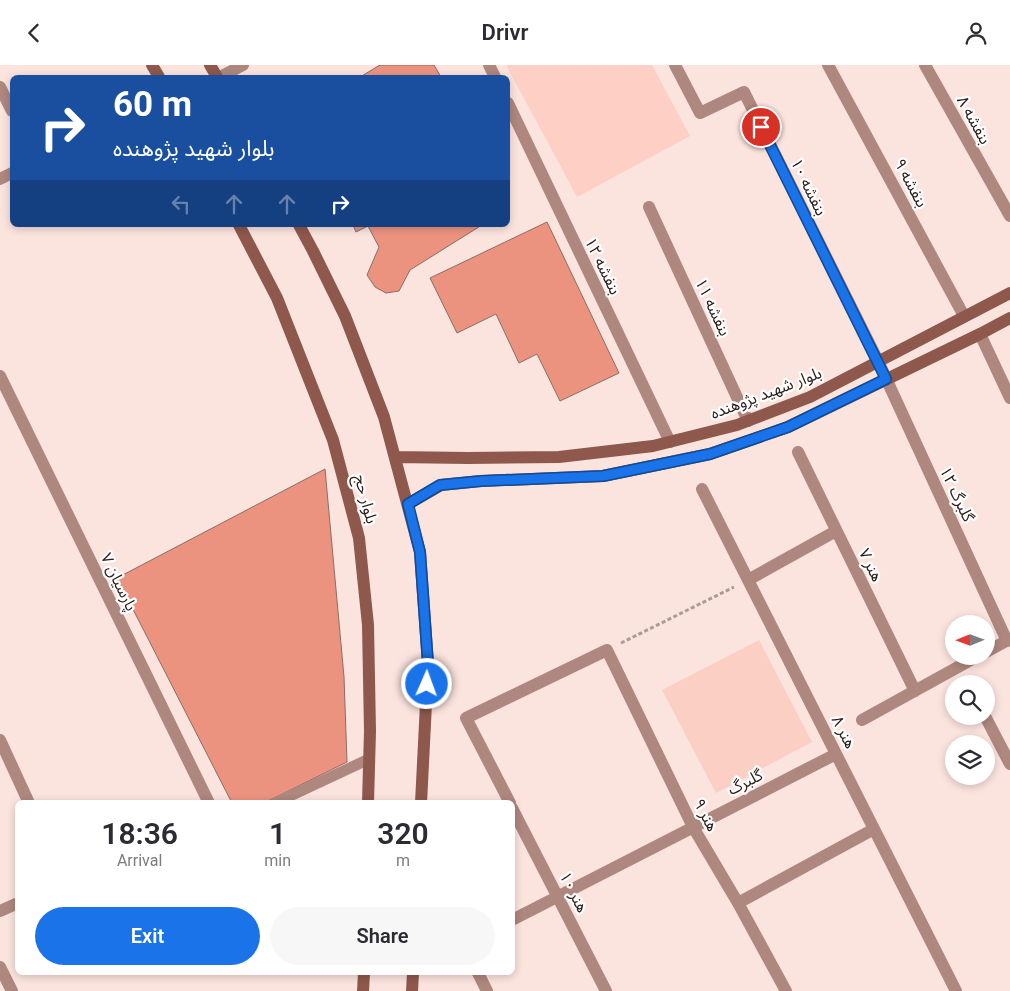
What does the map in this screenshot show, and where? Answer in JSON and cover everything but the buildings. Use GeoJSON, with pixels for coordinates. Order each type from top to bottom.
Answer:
{"type":"FeatureCollection","features":[{"type":"Feature","properties":{"kind":"street"},"geometry":{"type":"LineString","coordinates":[[222,75],[243,65]]}},
{"type":"Feature","properties":{"kind":"street","name":"بنفشه ۱۰"},"geometry":{"type":"LineString","coordinates":[[674,65],[700,113],[744,91],[878,361]]}},
{"type":"Feature","properties":{"kind":"street","name":"بنفشه ۹"},"geometry":{"type":"LineString","coordinates":[[828,65],[964,316]]}},
{"type":"Feature","properties":{"kind":"street","name":"بنفشه ۸"},"geometry":{"type":"LineString","coordinates":[[925,65],[1010,216]]}},
{"type":"Feature","properties":{"kind":"street"},"geometry":{"type":"LineString","coordinates":[[0,87],[10,107]]}},
{"type":"Feature","properties":{"kind":"street","name":"بنفشه ۱۲"},"geometry":{"type":"LineString","coordinates":[[510,107],[670,442]]}},
{"type":"Feature","properties":{"kind":"street","name":"بنفشه ۱۱"},"geometry":{"type":"LineString","coordinates":[[649,207],[748,421]]}},
{"type":"Feature","properties":{"kind":"street","name":"بلوار حج"},"geometry":{"type":"LineString","coordinates":[[241,227],[277,298],[333,440],[359,537],[368,625],[368,800]]}},
{"type":"Feature","properties":{"kind":"street"},"geometry":{"type":"LineString","coordinates":[[300,227],[344,316],[384,417],[420,552],[428,664],[421,800]]}},
{"type":"Feature","properties":{"kind":"street","name":"بلوار شهید پژوهنده"},"geometry":{"type":"LineString","coordinates":[[394,457],[559,457],[653,446],[737,425],[810,397],[1010,293]]}},
{"type":"Feature","properties":{"kind":"street"},"geometry":{"type":"LineString","coordinates":[[408,504],[440,485],[481,481],[603,476],[710,454],[788,427],[1010,318]]}},
{"type":"Feature","properties":{"kind":"street"},"geometry":{"type":"LineString","coordinates":[[980,334],[1010,398]]}},
{"type":"Feature","properties":{"kind":"street","name":"گلبرگ ۱۲"},"geometry":{"type":"LineString","coordinates":[[878,361],[1008,640]]}},
{"type":"Feature","properties":{"kind":"street","name":"پارسیان ۷"},"geometry":{"type":"LineString","coordinates":[[0,376],[208,800]]}},
{"type":"Feature","properties":{"kind":"street","name":"هنر ۷"},"geometry":{"type":"LineString","coordinates":[[798,452],[915,691]]}},
{"type":"Feature","properties":{"kind":"street","name":"هنر ۸"},"geometry":{"type":"LineString","coordinates":[[702,489],[956,991]]}},
{"type":"Feature","properties":{"kind":"street"},"geometry":{"type":"LineString","coordinates":[[748,580],[836,531]]}},
{"type":"Feature","properties":{"kind":"street"},"geometry":{"type":"LineString","coordinates":[[995,647],[1008,640]]}},
{"type":"Feature","properties":{"kind":"street"},"geometry":{"type":"LineString","coordinates":[[508,800],[466,718],[606,650]]}},
{"type":"Feature","properties":{"kind":"street","name":"هنر ۹"},"geometry":{"type":"LineString","coordinates":[[606,650],[693,827],[738,903],[786,991]]}},
{"type":"Feature","properties":{"kind":"street"},"geometry":{"type":"LineString","coordinates":[[862,720],[962,665]]}},
{"type":"Feature","properties":{"kind":"street"},"geometry":{"type":"LineString","coordinates":[[990,725],[1010,764]]}},
{"type":"Feature","properties":{"kind":"street"},"geometry":{"type":"LineString","coordinates":[[0,740],[28,800]]}},
{"type":"Feature","properties":{"kind":"street","name":"گلبرگ"},"geometry":{"type":"LineString","coordinates":[[515,918],[836,754]]}},
{"type":"Feature","properties":{"kind":"street","name":"هنر ۱۰"},"geometry":{"type":"LineString","coordinates":[[515,814],[606,991]]}},
{"type":"Feature","properties":{"kind":"street"},"geometry":{"type":"LineString","coordinates":[[738,903],[874,829]]}},
{"type":"Feature","properties":{"kind":"street"},"geometry":{"type":"LineString","coordinates":[[0,911],[15,904]]}},
{"type":"Feature","properties":{"kind":"street"},"geometry":{"type":"LineString","coordinates":[[0,967],[12,991]]}},
{"type":"Feature","properties":{"kind":"street"},"geometry":{"type":"LineString","coordinates":[[364,975],[364,991]]}},
{"type":"Feature","properties":{"kind":"street"},"geometry":{"type":"LineString","coordinates":[[412,991],[413,975]]}},
{"type":"Feature","properties":{"kind":"street"},"geometry":{"type":"LineString","coordinates":[[479,975],[487,991]]}},
{"type":"Feature","properties":{"kind":"lane"},"geometry":{"type":"LineString","coordinates":[[280,800],[369,759]]}},
{"type":"Feature","properties":{"kind":"path"},"geometry":{"type":"LineString","coordinates":[[606,650],[748,580]]}},
{"type":"Feature","properties":{"kind":"shaded area"},"geometry":{"type":"Polygon","coordinates":[[[506,65],[652,65],[690,136],[577,197],[506,65]]]}},
{"type":"Feature","properties":{"kind":"shaded area"},"geometry":{"type":"Polygon","coordinates":[[[759,640],[812,742],[716,793],[662,690],[759,640]]]}},
{"type":"Feature","properties":{"kind":"route"},"geometry":{"type":"LineString","coordinates":[[427,684],[428,664],[420,552],[408,504],[440,485],[481,481],[603,476],[710,454],[788,427],[886,379],[761,127]]}}]}
